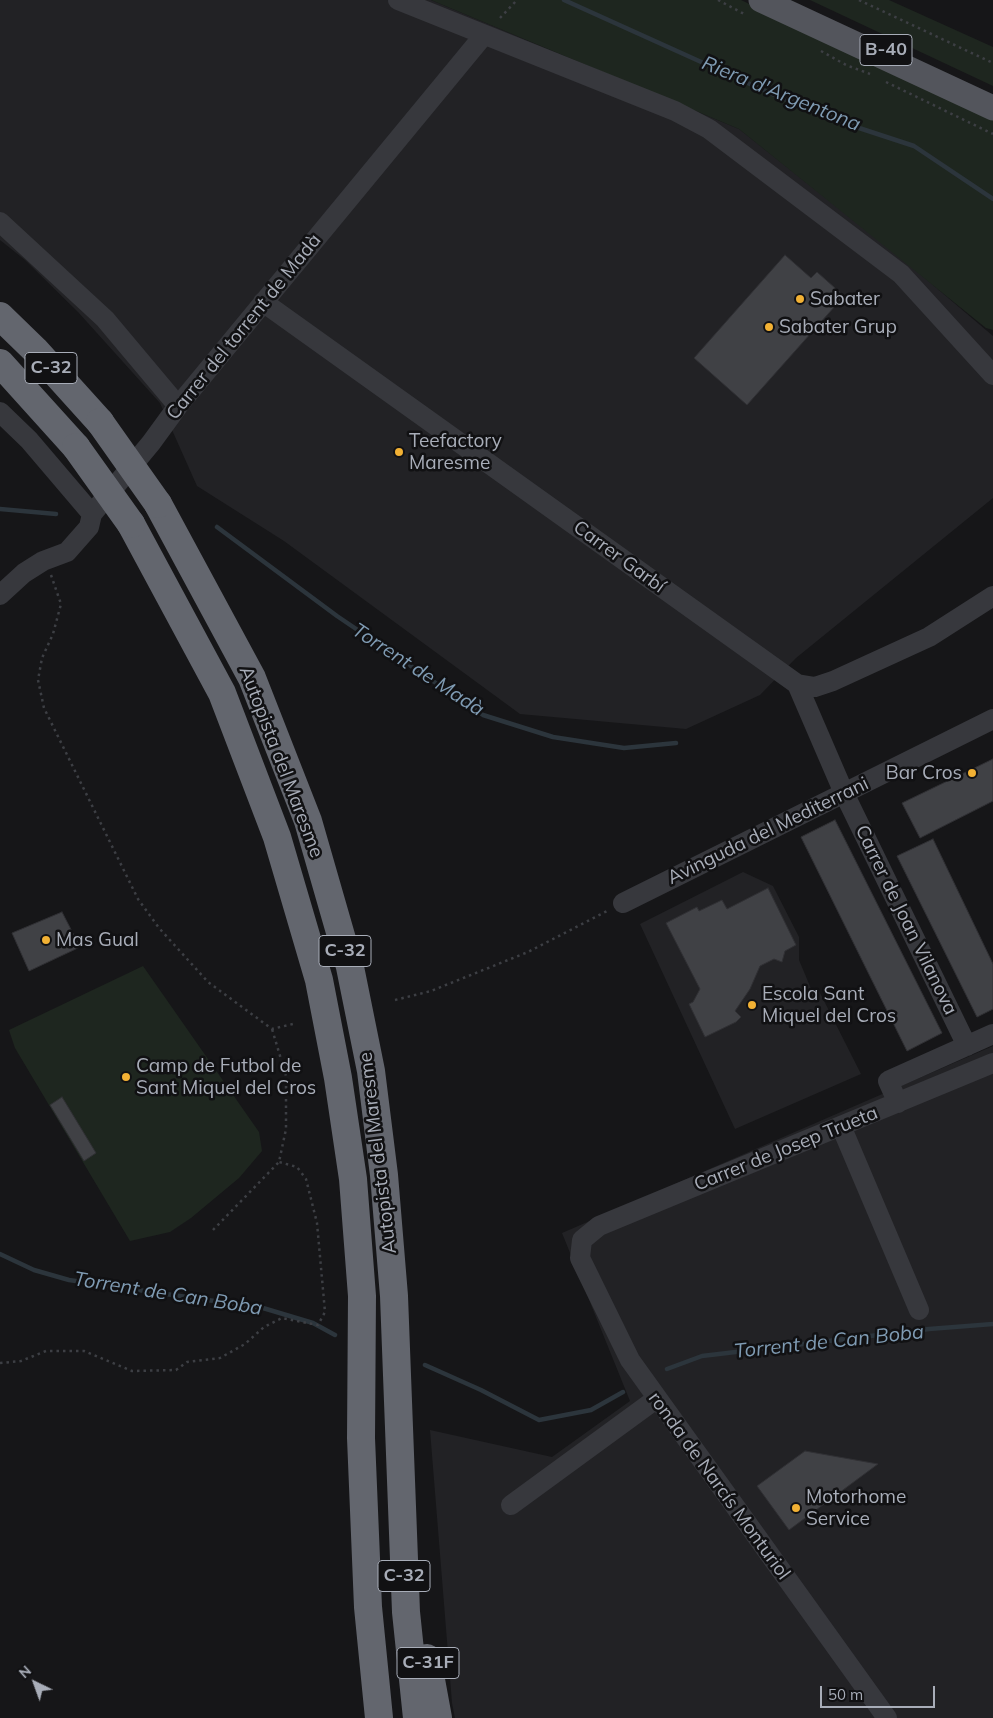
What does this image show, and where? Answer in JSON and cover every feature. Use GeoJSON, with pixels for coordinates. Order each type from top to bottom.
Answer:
{"type":"FeatureCollection","features":[{"type":"Feature","properties":{"kind":"highway","name":"Autopista del Maresme"},"geometry":{"type":"LineString","coordinates":[[0,316],[35,350],[100,422],[158,504],[252,678],[308,821],[350,967],[371,1070],[384,1175],[394,1296],[397,1434],[406,1612]]}},
{"type":"Feature","properties":{"kind":"highway","name":"Autopista del Maresme"},"geometry":{"type":"LineString","coordinates":[[0,362],[76,447],[131,524],[222,693],[276,837],[319,980],[338,1078],[353,1179],[362,1296],[361,1438],[368,1607],[377,1716]]}},
{"type":"Feature","properties":{"kind":"highway","name":"C-32"},"geometry":{"type":"LineString","coordinates":[[406,1612],[417,1718]]}},
{"type":"Feature","properties":{"kind":"highway","name":"C-31F"},"geometry":{"type":"LineString","coordinates":[[406,1612],[423,1639],[438,1718]]}},
{"type":"Feature","properties":{"kind":"main road","name":"B-40"},"geometry":{"type":"LineString","coordinates":[[761,0],[993,108]]}},
{"type":"Feature","properties":{"kind":"main road","name":"B-40"},"geometry":{"type":"LineString","coordinates":[[779,0],[993,99]]}},
{"type":"Feature","properties":{"kind":"street"},"geometry":{"type":"LineString","coordinates":[[398,0],[675,111],[709,129],[901,274],[993,375]]}},
{"type":"Feature","properties":{"kind":"street","name":"Carrer del torrent de Madà"},"geometry":{"type":"LineString","coordinates":[[0,595],[24,573],[43,561],[67,552],[89,527],[92,514],[151,443],[178,406],[484,35]]}},
{"type":"Feature","properties":{"kind":"street"},"geometry":{"type":"LineString","coordinates":[[0,222],[105,319],[178,406]]}},
{"type":"Feature","properties":{"kind":"street","name":"Carrer Garbí"},"geometry":{"type":"LineString","coordinates":[[263,302],[797,684]]}},
{"type":"Feature","properties":{"kind":"street"},"geometry":{"type":"LineString","coordinates":[[0,412],[29,440],[92,514]]}},
{"type":"Feature","properties":{"kind":"street"},"geometry":{"type":"LineString","coordinates":[[797,684],[815,687],[833,681],[929,637],[993,596]]}},
{"type":"Feature","properties":{"kind":"street","name":"Carrer de Joan Vilanova"},"geometry":{"type":"LineString","coordinates":[[797,684],[844,793],[967,1046]]}},
{"type":"Feature","properties":{"kind":"street","name":"Avinguda del Mediterrani"},"geometry":{"type":"LineString","coordinates":[[623,903],[993,719]]}},
{"type":"Feature","properties":{"kind":"street"},"geometry":{"type":"LineString","coordinates":[[898,1103],[888,1080],[993,1034]]}},
{"type":"Feature","properties":{"kind":"street","name":"Carrer de Josep Trueta"},"geometry":{"type":"LineString","coordinates":[[582,1240],[599,1226],[993,1063]]}},
{"type":"Feature","properties":{"kind":"street"},"geometry":{"type":"LineString","coordinates":[[841,1126],[919,1310]]}},
{"type":"Feature","properties":{"kind":"street","name":"ronda de Narcís Monturiol"},"geometry":{"type":"LineString","coordinates":[[582,1240],[580,1258],[630,1360],[656,1399],[887,1718]]}},
{"type":"Feature","properties":{"kind":"street"},"geometry":{"type":"LineString","coordinates":[[511,1505],[656,1399]]}},
{"type":"Feature","properties":{"kind":"path"},"geometry":{"type":"LineString","coordinates":[[500,18],[517,0]]}},
{"type":"Feature","properties":{"kind":"path"},"geometry":{"type":"LineString","coordinates":[[859,0],[993,62]]}},
{"type":"Feature","properties":{"kind":"path"},"geometry":{"type":"LineString","coordinates":[[43,561],[53,578],[61,604],[53,634],[42,658],[38,680],[48,716],[138,899],[159,928],[208,982],[272,1029],[286,1076],[286,1129],[279,1162],[213,1230]]}},
{"type":"Feature","properties":{"kind":"path"},"geometry":{"type":"LineString","coordinates":[[395,1000],[431,991],[528,952],[623,903]]}},
{"type":"Feature","properties":{"kind":"path"},"geometry":{"type":"LineString","coordinates":[[272,1029],[293,1024]]}},
{"type":"Feature","properties":{"kind":"path"},"geometry":{"type":"LineString","coordinates":[[0,1363],[21,1361],[46,1351],[84,1352],[132,1371],[176,1370],[187,1362],[220,1358],[245,1344],[264,1327],[282,1318],[318,1325],[325,1312],[317,1223],[306,1179],[297,1167],[279,1162]]}},
{"type":"Feature","properties":{"kind":"shaded area"},"geometry":{"type":"Polygon","coordinates":[[[0,0],[431,0],[739,129],[900,257],[993,336],[993,498],[796,658],[760,695],[686,729],[520,714],[284,541],[197,486],[160,403],[78,312],[25,260],[0,240],[0,0]]]}},
{"type":"Feature","properties":{"kind":"shaded area"},"geometry":{"type":"Polygon","coordinates":[[[431,0],[741,0],[993,120],[993,330],[986,328],[739,129],[431,0]]]}},
{"type":"Feature","properties":{"kind":"shaded area"},"geometry":{"type":"Polygon","coordinates":[[[810,0],[889,0],[993,47],[993,86],[810,0]]]}},
{"type":"Feature","properties":{"kind":"shaded area","name":"Escola Sant Miquel del Cros"},"geometry":{"type":"Polygon","coordinates":[[[743,872],[773,886],[799,937],[799,960],[812,991],[818,989],[861,1074],[735,1129],[640,924],[743,872]]]}},
{"type":"Feature","properties":{"kind":"shaded area","name":"Camp de Futbol de Sant Miquel del Cros"},"geometry":{"type":"Polygon","coordinates":[[[143,966],[259,1132],[262,1151],[239,1178],[191,1218],[170,1232],[130,1241],[15,1048],[9,1030],[143,966]]]}},
{"type":"Feature","properties":{"kind":"shaded area"},"geometry":{"type":"Polygon","coordinates":[[[993,1046],[993,1718],[455,1718],[452,1703],[430,1430],[552,1457],[630,1401],[562,1233],[993,1046]]]}},
{"type":"Feature","properties":{"kind":"building","name":"Sabater Grup"},"geometry":{"type":"Polygon","coordinates":[[[785,255],[811,278],[817,272],[844,296],[747,405],[694,358],[785,255]]]}},
{"type":"Feature","properties":{"kind":"building"},"geometry":{"type":"Polygon","coordinates":[[[993,759],[993,801],[920,838],[902,803],[993,759]]]}},
{"type":"Feature","properties":{"kind":"building"},"geometry":{"type":"Polygon","coordinates":[[[835,820],[942,1033],[907,1051],[801,837],[835,820]]]}},
{"type":"Feature","properties":{"kind":"building"},"geometry":{"type":"Polygon","coordinates":[[[933,839],[993,964],[993,1009],[977,1017],[897,856],[933,839]]]}},
{"type":"Feature","properties":{"kind":"building"},"geometry":{"type":"Polygon","coordinates":[[[768,888],[796,945],[785,951],[782,962],[774,959],[760,966],[750,989],[735,1011],[741,1017],[736,1022],[705,1037],[689,1004],[693,1002],[700,989],[666,923],[697,907],[699,911],[722,900],[727,909],[768,888]]]}},
{"type":"Feature","properties":{"kind":"building","name":"Mas Gual"},"geometry":{"type":"Polygon","coordinates":[[[62,912],[80,947],[29,971],[12,933],[62,912]]]}},
{"type":"Feature","properties":{"kind":"building"},"geometry":{"type":"Polygon","coordinates":[[[62,1097],[96,1153],[84,1161],[50,1105],[62,1097]]]}},
{"type":"Feature","properties":{"kind":"building","name":"Motorhome Service"},"geometry":{"type":"Polygon","coordinates":[[[805,1451],[878,1464],[789,1530],[757,1486],[805,1451]]]}},
{"type":"Feature","properties":{"kind":"waterway","name":"Riera d'Argentona"},"geometry":{"type":"LineString","coordinates":[[564,0],[772,94],[853,126],[914,146],[993,199]]}},
{"type":"Feature","properties":{"kind":"waterway","name":"Torrent de Madà"},"geometry":{"type":"LineString","coordinates":[[0,509],[56,514]]}},
{"type":"Feature","properties":{"kind":"waterway","name":"Torrent de Madà"},"geometry":{"type":"LineString","coordinates":[[217,527],[337,616],[483,715],[553,737],[624,748],[676,743]]}},
{"type":"Feature","properties":{"kind":"waterway","name":"Torrent de Can Boba"},"geometry":{"type":"LineString","coordinates":[[0,1254],[34,1270],[69,1280],[263,1308],[313,1323],[335,1335]]}},
{"type":"Feature","properties":{"kind":"waterway","name":"Torrent de Can Boba"},"geometry":{"type":"LineString","coordinates":[[667,1369],[702,1356],[929,1329],[993,1324]]}},
{"type":"Feature","properties":{"kind":"waterway","name":"Torrent de Can Boba"},"geometry":{"type":"LineString","coordinates":[[425,1365],[481,1390],[539,1420],[591,1410],[623,1392]]}},
{"type":"Feature","properties":{"kind":"place","name":"Sabater"},"geometry":{"type":"Point","coordinates":[800,299]}},
{"type":"Feature","properties":{"kind":"place","name":"Sabater Grup"},"geometry":{"type":"Point","coordinates":[769,327]}},
{"type":"Feature","properties":{"kind":"place","name":"Teefactory Maresme"},"geometry":{"type":"Point","coordinates":[399,452]}},
{"type":"Feature","properties":{"kind":"place","name":"Bar Cros"},"geometry":{"type":"Point","coordinates":[972,773]}},
{"type":"Feature","properties":{"kind":"place","name":"Mas Gual"},"geometry":{"type":"Point","coordinates":[46,940]}},
{"type":"Feature","properties":{"kind":"place","name":"Escola Sant Miquel del Cros"},"geometry":{"type":"Point","coordinates":[752,1005]}},
{"type":"Feature","properties":{"kind":"place","name":"Camp de Futbol de Sant Miquel del Cros"},"geometry":{"type":"Point","coordinates":[126,1077]}},
{"type":"Feature","properties":{"kind":"place","name":"Motorhome Service"},"geometry":{"type":"Point","coordinates":[796,1508]}}]}
